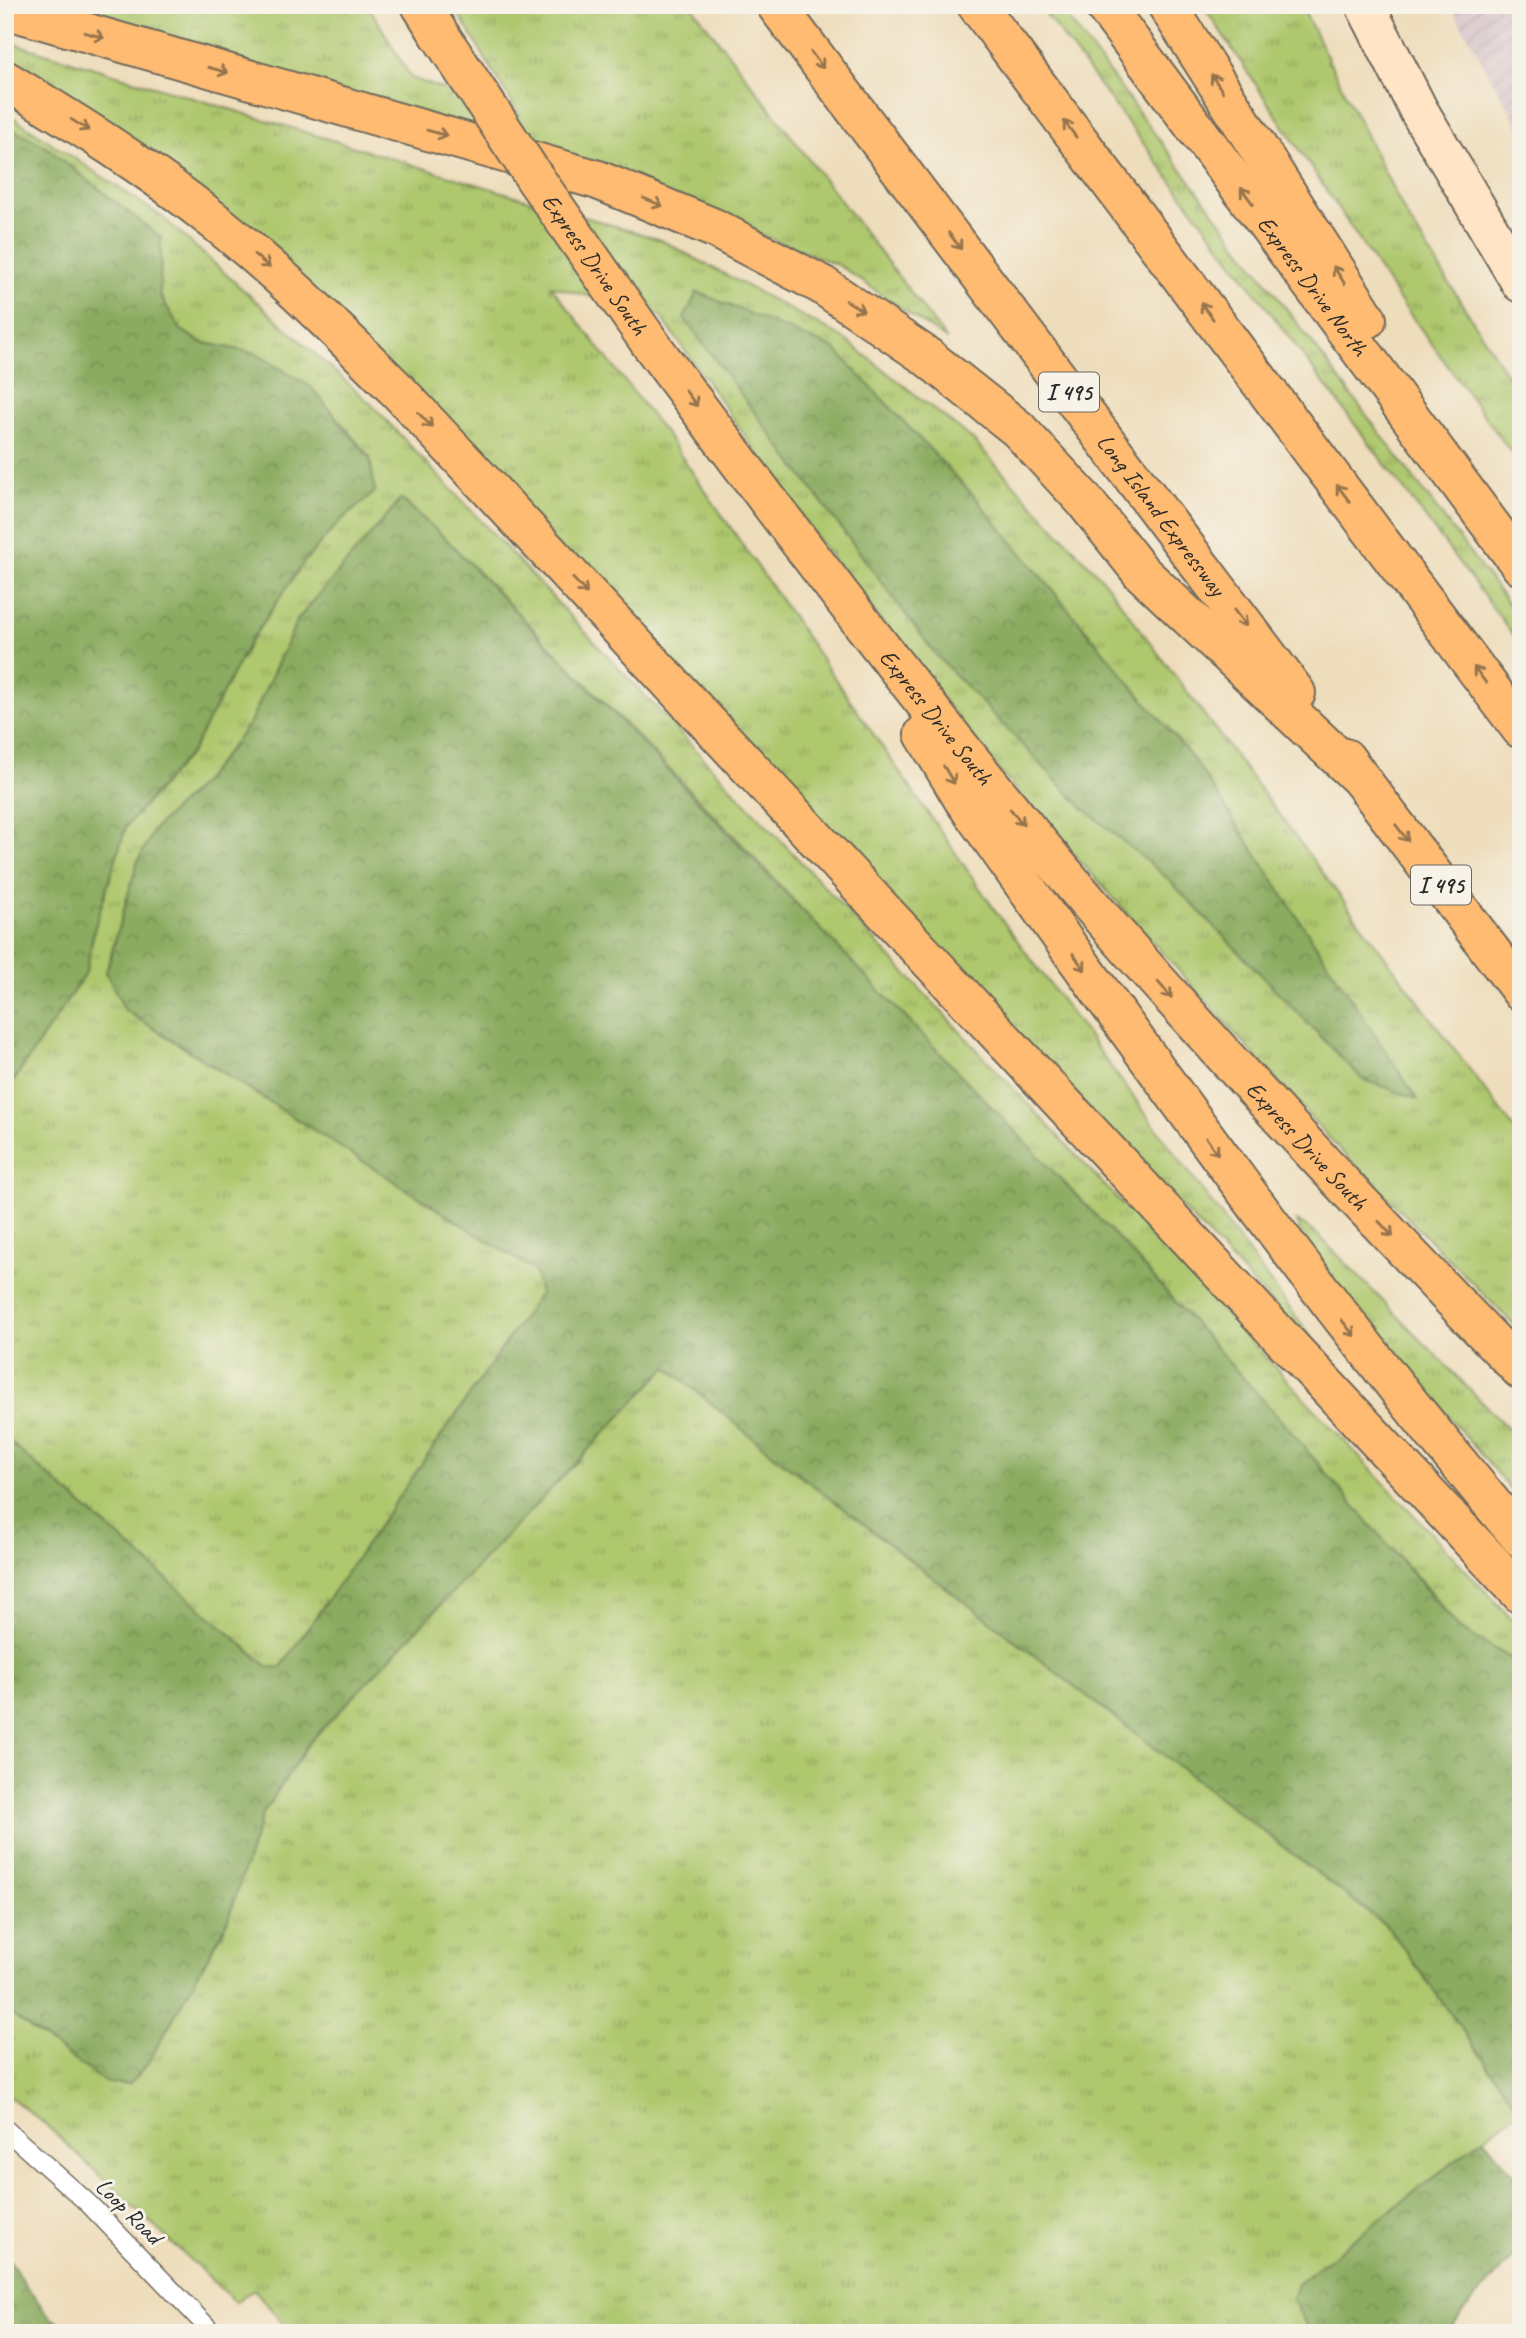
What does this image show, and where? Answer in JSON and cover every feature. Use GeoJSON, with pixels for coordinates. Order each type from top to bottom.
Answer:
{"type":"FeatureCollection","features":[{"type":"Feature","properties":{"kind":"highway","name":"Long Island Expressway"},"geometry":{"type":"LineString","coordinates":[[776,5],[1521,991]]}},
{"type":"Feature","properties":{"kind":"highway"},"geometry":{"type":"LineString","coordinates":[[977,5],[1521,729]]}},
{"type":"Feature","properties":{"kind":"highway","name":"Express Drive North"},"geometry":{"type":"LineString","coordinates":[[1104,5],[1521,566]]}},
{"type":"Feature","properties":{"kind":"highway"},"geometry":{"type":"LineString","coordinates":[[1167,5],[1521,559]]}},
{"type":"Feature","properties":{"kind":"highway"},"geometry":{"type":"LineString","coordinates":[[5,9],[598,180],[714,228],[822,285],[926,356],[1018,429],[1083,499],[1141,572],[1361,779]]}},
{"type":"Feature","properties":{"kind":"highway","name":"Express Drive South"},"geometry":{"type":"LineString","coordinates":[[429,17],[534,177],[650,343],[837,592],[991,785],[1110,926],[1288,1126],[1521,1370]]}},
{"type":"Feature","properties":{"kind":"highway"},"geometry":{"type":"LineString","coordinates":[[5,80],[86,128],[217,222],[279,276],[400,393],[1521,1594]]}},
{"type":"Feature","properties":{"kind":"highway"},"geometry":{"type":"LineString","coordinates":[[837,592],[963,799],[1194,1122],[1367,1352],[1521,1538]]}},
{"type":"Feature","properties":{"kind":"main road"},"geometry":{"type":"LineString","coordinates":[[1364,5],[1419,111],[1521,282]]}},
{"type":"Feature","properties":{"kind":"lane","name":"Loop Road"},"geometry":{"type":"LineString","coordinates":[[5,2129],[89,2204],[213,2333]]}},
{"type":"Feature","properties":{"kind":"shaded area"},"geometry":{"type":"Polygon","coordinates":[[[1450,5],[1521,5],[1521,130],[1450,5]]]}},
{"type":"Feature","properties":{"kind":"green space"},"geometry":{"type":"Polygon","coordinates":[[[47,5],[368,5],[411,78],[520,116],[453,5],[691,5],[947,340],[840,266],[560,155],[47,5]]]}},
{"type":"Feature","properties":{"kind":"green space"},"geometry":{"type":"Polygon","coordinates":[[[1039,5],[1058,5],[1521,621],[1521,645],[1039,5]]]}},
{"type":"Feature","properties":{"kind":"green space"},"geometry":{"type":"Polygon","coordinates":[[[1203,5],[1301,5],[1406,215],[1521,397],[1521,466],[1396,295],[1203,5]]]}},
{"type":"Feature","properties":{"kind":"green space"},"geometry":{"type":"Polygon","coordinates":[[[15,44],[661,240],[843,338],[972,439],[1104,581],[1521,1138],[1521,1332],[1339,1149],[1001,773],[822,545],[660,315],[551,286],[668,437],[997,913],[1336,1371],[392,370],[5,63],[15,44]]]}},
{"type":"Feature","properties":{"kind":"green space"},"geometry":{"type":"Polygon","coordinates":[[[5,112],[161,216],[371,404],[1521,1629],[1521,1664],[1459,1628],[1429,1590],[736,838],[447,540],[401,499],[298,619],[250,723],[203,782],[155,828],[137,863],[106,973],[125,1010],[535,1271],[541,1293],[281,1667],[268,1667],[5,1438],[5,1094],[86,972],[94,930],[126,826],[192,751],[248,645],[303,563],[339,522],[375,491],[255,353],[200,342],[180,329],[160,295],[160,238],[42,144],[5,126],[5,112]]]}},
{"type":"Feature","properties":{"kind":"green space"},"geometry":{"type":"Polygon","coordinates":[[[5,126],[42,144],[161,238],[160,295],[180,329],[200,342],[255,353],[311,387],[370,458],[375,492],[339,522],[303,563],[248,645],[192,751],[126,826],[94,930],[86,972],[5,1094],[5,126]]]}},
{"type":"Feature","properties":{"kind":"green space"},"geometry":{"type":"Polygon","coordinates":[[[697,292],[835,349],[974,496],[1195,761],[1417,1099],[1362,1079],[1168,879],[1081,806],[936,655],[684,318],[697,292]]]}},
{"type":"Feature","properties":{"kind":"green space"},"geometry":{"type":"Polygon","coordinates":[[[401,499],[447,540],[1127,1248],[1286,1426],[1459,1628],[1521,1664],[1521,2112],[1389,1928],[775,1456],[667,1367],[308,1744],[262,1815],[226,1925],[146,2066],[129,2084],[106,2083],[5,2010],[5,1438],[268,1667],[281,1667],[540,1293],[535,1271],[125,1010],[106,973],[137,863],[155,828],[203,782],[250,723],[298,619],[401,499]]]}},
{"type":"Feature","properties":{"kind":"green space"},"geometry":{"type":"Polygon","coordinates":[[[1297,1221],[1318,1235],[1521,1442],[1521,1502],[1305,1247],[1297,1221]]]}},
{"type":"Feature","properties":{"kind":"green space"},"geometry":{"type":"Polygon","coordinates":[[[667,1367],[775,1456],[1389,1928],[1520,2110],[1297,2284],[1307,2326],[1314,2333],[284,2333],[287,2328],[254,2289],[235,2302],[45,2124],[5,2093],[5,2010],[75,2061],[129,2084],[146,2066],[226,1925],[262,1815],[308,1744],[667,1367]]]}},
{"type":"Feature","properties":{"kind":"green space"},"geometry":{"type":"Polygon","coordinates":[[[1484,2138],[1521,2184],[1521,2249],[1463,2311],[1449,2333],[1314,2333],[1292,2299],[1297,2284],[1484,2138]]]}},
{"type":"Feature","properties":{"kind":"green space"},"geometry":{"type":"Polygon","coordinates":[[[5,2252],[25,2286],[52,2319],[79,2333],[5,2333],[5,2252]]]}}]}
